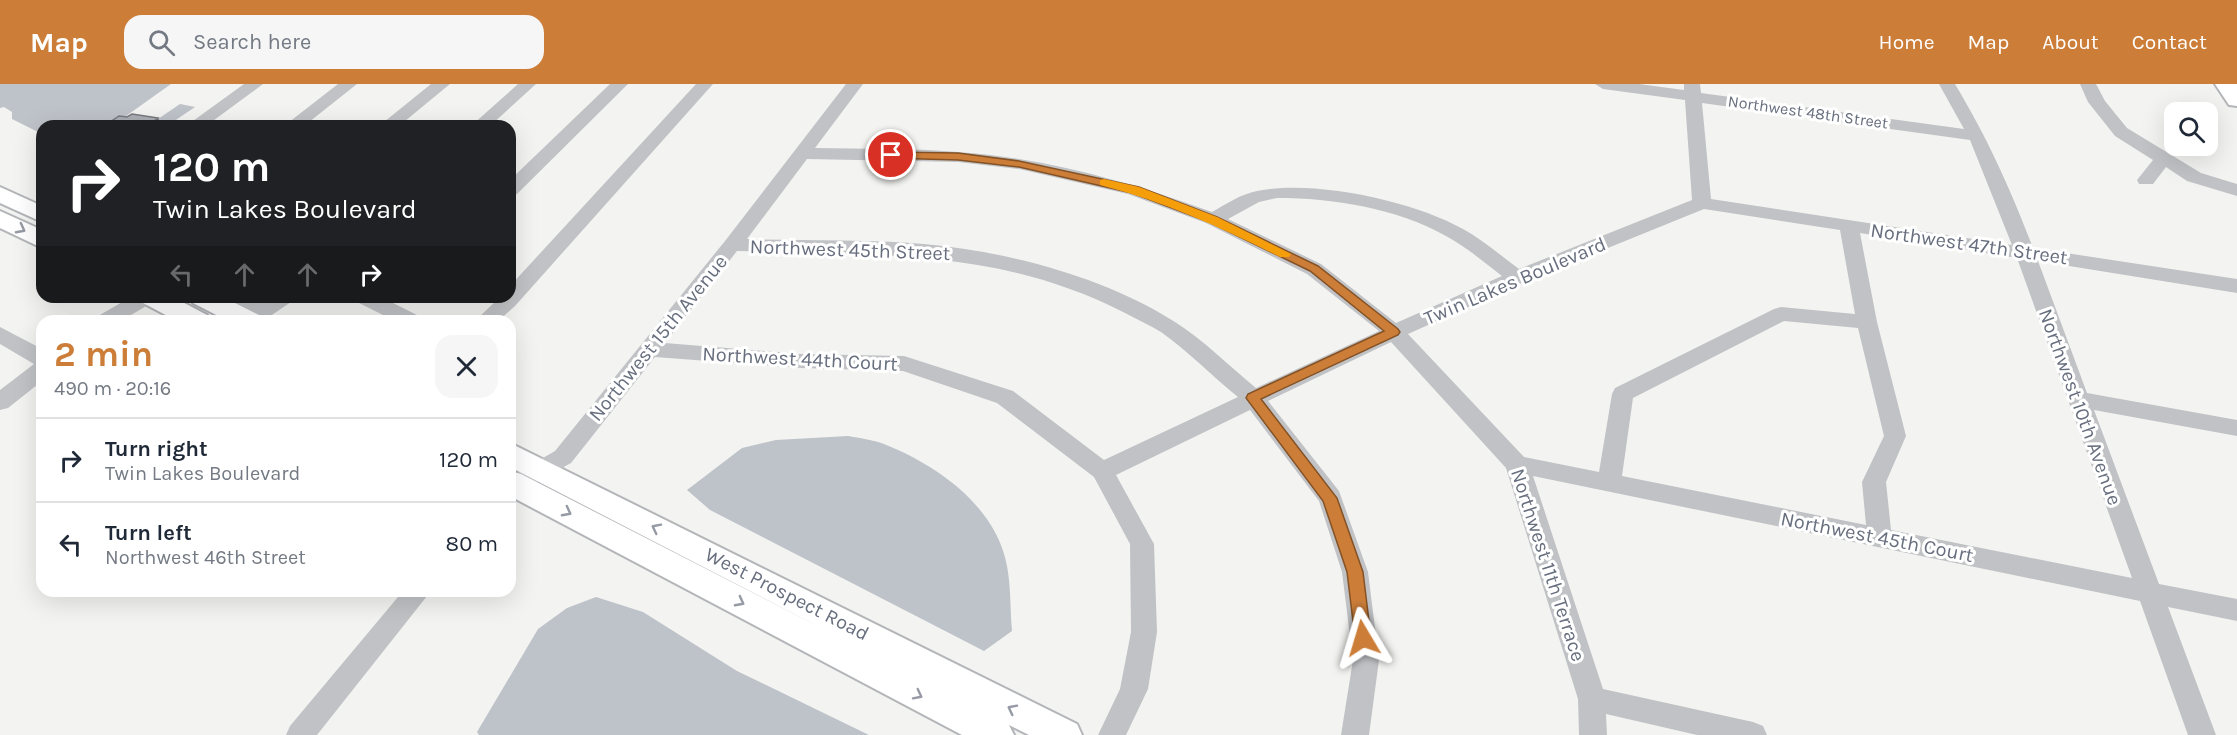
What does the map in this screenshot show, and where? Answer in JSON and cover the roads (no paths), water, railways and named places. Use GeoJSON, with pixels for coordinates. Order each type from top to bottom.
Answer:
{"type":"FeatureCollection","features":[{"type":"Feature","properties":{"kind":"main road"},"geometry":{"type":"LineString","coordinates":[[2226,84],[2237,100]]}},
{"type":"Feature","properties":{"kind":"main road"},"geometry":{"type":"LineString","coordinates":[[0,194],[36,212]]}},
{"type":"Feature","properties":{"kind":"main road"},"geometry":{"type":"LineString","coordinates":[[0,218],[36,237]]}},
{"type":"Feature","properties":{"kind":"main road"},"geometry":{"type":"LineString","coordinates":[[166,303],[187,315]]}},
{"type":"Feature","properties":{"kind":"main road"},"geometry":{"type":"LineString","coordinates":[[212,303],[233,315]]}},
{"type":"Feature","properties":{"kind":"main road","name":"West Prospect Road"},"geometry":{"type":"LineString","coordinates":[[519,481],[996,735]]}},
{"type":"Feature","properties":{"kind":"main road","name":"West Prospect Road"},"geometry":{"type":"LineString","coordinates":[[519,481],[1064,735]]}},
{"type":"Feature","properties":{"kind":"street"},"geometry":{"type":"LineString","coordinates":[[204,120],[255,84]]}},
{"type":"Feature","properties":{"kind":"street"},"geometry":{"type":"LineString","coordinates":[[301,120],[349,84]]}},
{"type":"Feature","properties":{"kind":"street"},"geometry":{"type":"LineString","coordinates":[[396,120],[441,84]]}},
{"type":"Feature","properties":{"kind":"street"},"geometry":{"type":"LineString","coordinates":[[487,120],[528,84]]}},
{"type":"Feature","properties":{"kind":"street"},"geometry":{"type":"LineString","coordinates":[[516,184],[620,84]]}},
{"type":"Feature","properties":{"kind":"street"},"geometry":{"type":"LineString","coordinates":[[516,292],[705,84]]}},
{"type":"Feature","properties":{"kind":"street","name":"Northwest 15th Avenue"},"geometry":{"type":"LineString","coordinates":[[519,481],[563,457],[732,245],[855,84]]}},
{"type":"Feature","properties":{"kind":"street","name":"Northwest 48th Street"},"geometry":{"type":"LineString","coordinates":[[1603,84],[1692,90],[1977,136]]}},
{"type":"Feature","properties":{"kind":"street","name":"Northwest 10th Avenue"},"geometry":{"type":"LineString","coordinates":[[1947,84],[1977,136],[2024,252],[2202,735]]}},
{"type":"Feature","properties":{"kind":"street"},"geometry":{"type":"LineString","coordinates":[[2088,84],[2097,102],[2121,132],[2194,177],[2237,190]]}},
{"type":"Feature","properties":{"kind":"street"},"geometry":{"type":"LineString","coordinates":[[1692,90],[1702,203]]}},
{"type":"Feature","properties":{"kind":"street","name":"Northwest 11th Terrace"},"geometry":{"type":"LineString","coordinates":[[802,153],[958,157],[1019,164],[1135,190],[1213,219],[1314,269],[1394,332],[1517,464],[1592,699],[1593,735]]}},
{"type":"Feature","properties":{"kind":"street"},"geometry":{"type":"LineString","coordinates":[[2145,180],[2164,158]]}},
{"type":"Feature","properties":{"kind":"street"},"geometry":{"type":"LineString","coordinates":[[1213,219],[1258,196],[1297,192],[1404,210],[1447,228],[1517,277]]}},
{"type":"Feature","properties":{"kind":"street","name":"Northwest 47th Street"},"geometry":{"type":"LineString","coordinates":[[1702,203],[2237,286]]}},
{"type":"Feature","properties":{"kind":"street","name":"Twin Lakes Boulevard"},"geometry":{"type":"LineString","coordinates":[[1102,471],[1252,398],[1517,277],[1702,203]]}},
{"type":"Feature","properties":{"kind":"street"},"geometry":{"type":"LineString","coordinates":[[1849,227],[1868,322],[1895,436],[1874,482],[1880,537]]}},
{"type":"Feature","properties":{"kind":"street","name":"Northwest 45th Street"},"geometry":{"type":"LineString","coordinates":[[732,245],[924,250],[986,258],[1040,271],[1108,296],[1168,327],[1252,398],[1330,498],[1355,572],[1366,660],[1355,735]]}},
{"type":"Feature","properties":{"kind":"street"},"geometry":{"type":"LineString","coordinates":[[119,315],[146,303]]}},
{"type":"Feature","properties":{"kind":"street"},"geometry":{"type":"LineString","coordinates":[[136,315],[151,303]]}},
{"type":"Feature","properties":{"kind":"street"},"geometry":{"type":"LineString","coordinates":[[244,315],[255,303]]}},
{"type":"Feature","properties":{"kind":"street"},"geometry":{"type":"LineString","coordinates":[[248,315],[272,303]]}},
{"type":"Feature","properties":{"kind":"street"},"geometry":{"type":"LineString","coordinates":[[394,303],[406,315]]}},
{"type":"Feature","properties":{"kind":"street"},"geometry":{"type":"LineString","coordinates":[[492,315],[506,303]]}},
{"type":"Feature","properties":{"kind":"street"},"geometry":{"type":"LineString","coordinates":[[1609,483],[1623,394],[1780,314],[1868,322]]}},
{"type":"Feature","properties":{"kind":"street"},"geometry":{"type":"LineString","coordinates":[[0,334],[36,355]]}},
{"type":"Feature","properties":{"kind":"street","name":"Northwest 44th Court"},"geometry":{"type":"LineString","coordinates":[[648,350],[802,361],[904,364],[1005,397],[1102,471]]}},
{"type":"Feature","properties":{"kind":"street"},"geometry":{"type":"LineString","coordinates":[[0,402],[36,374]]}},
{"type":"Feature","properties":{"kind":"street"},"geometry":{"type":"LineString","coordinates":[[2077,399],[2237,428]]}},
{"type":"Feature","properties":{"kind":"street","name":"Northwest 45th Court"},"geometry":{"type":"LineString","coordinates":[[1517,464],[2237,610]]}},
{"type":"Feature","properties":{"kind":"street"},"geometry":{"type":"LineString","coordinates":[[1102,471],[1142,544],[1144,632],[1134,689],[1113,735]]}},
{"type":"Feature","properties":{"kind":"street"},"geometry":{"type":"LineString","coordinates":[[300,735],[413,597]]}},
{"type":"Feature","properties":{"kind":"street"},"geometry":{"type":"LineString","coordinates":[[1592,699],[1753,735]]}}]}
